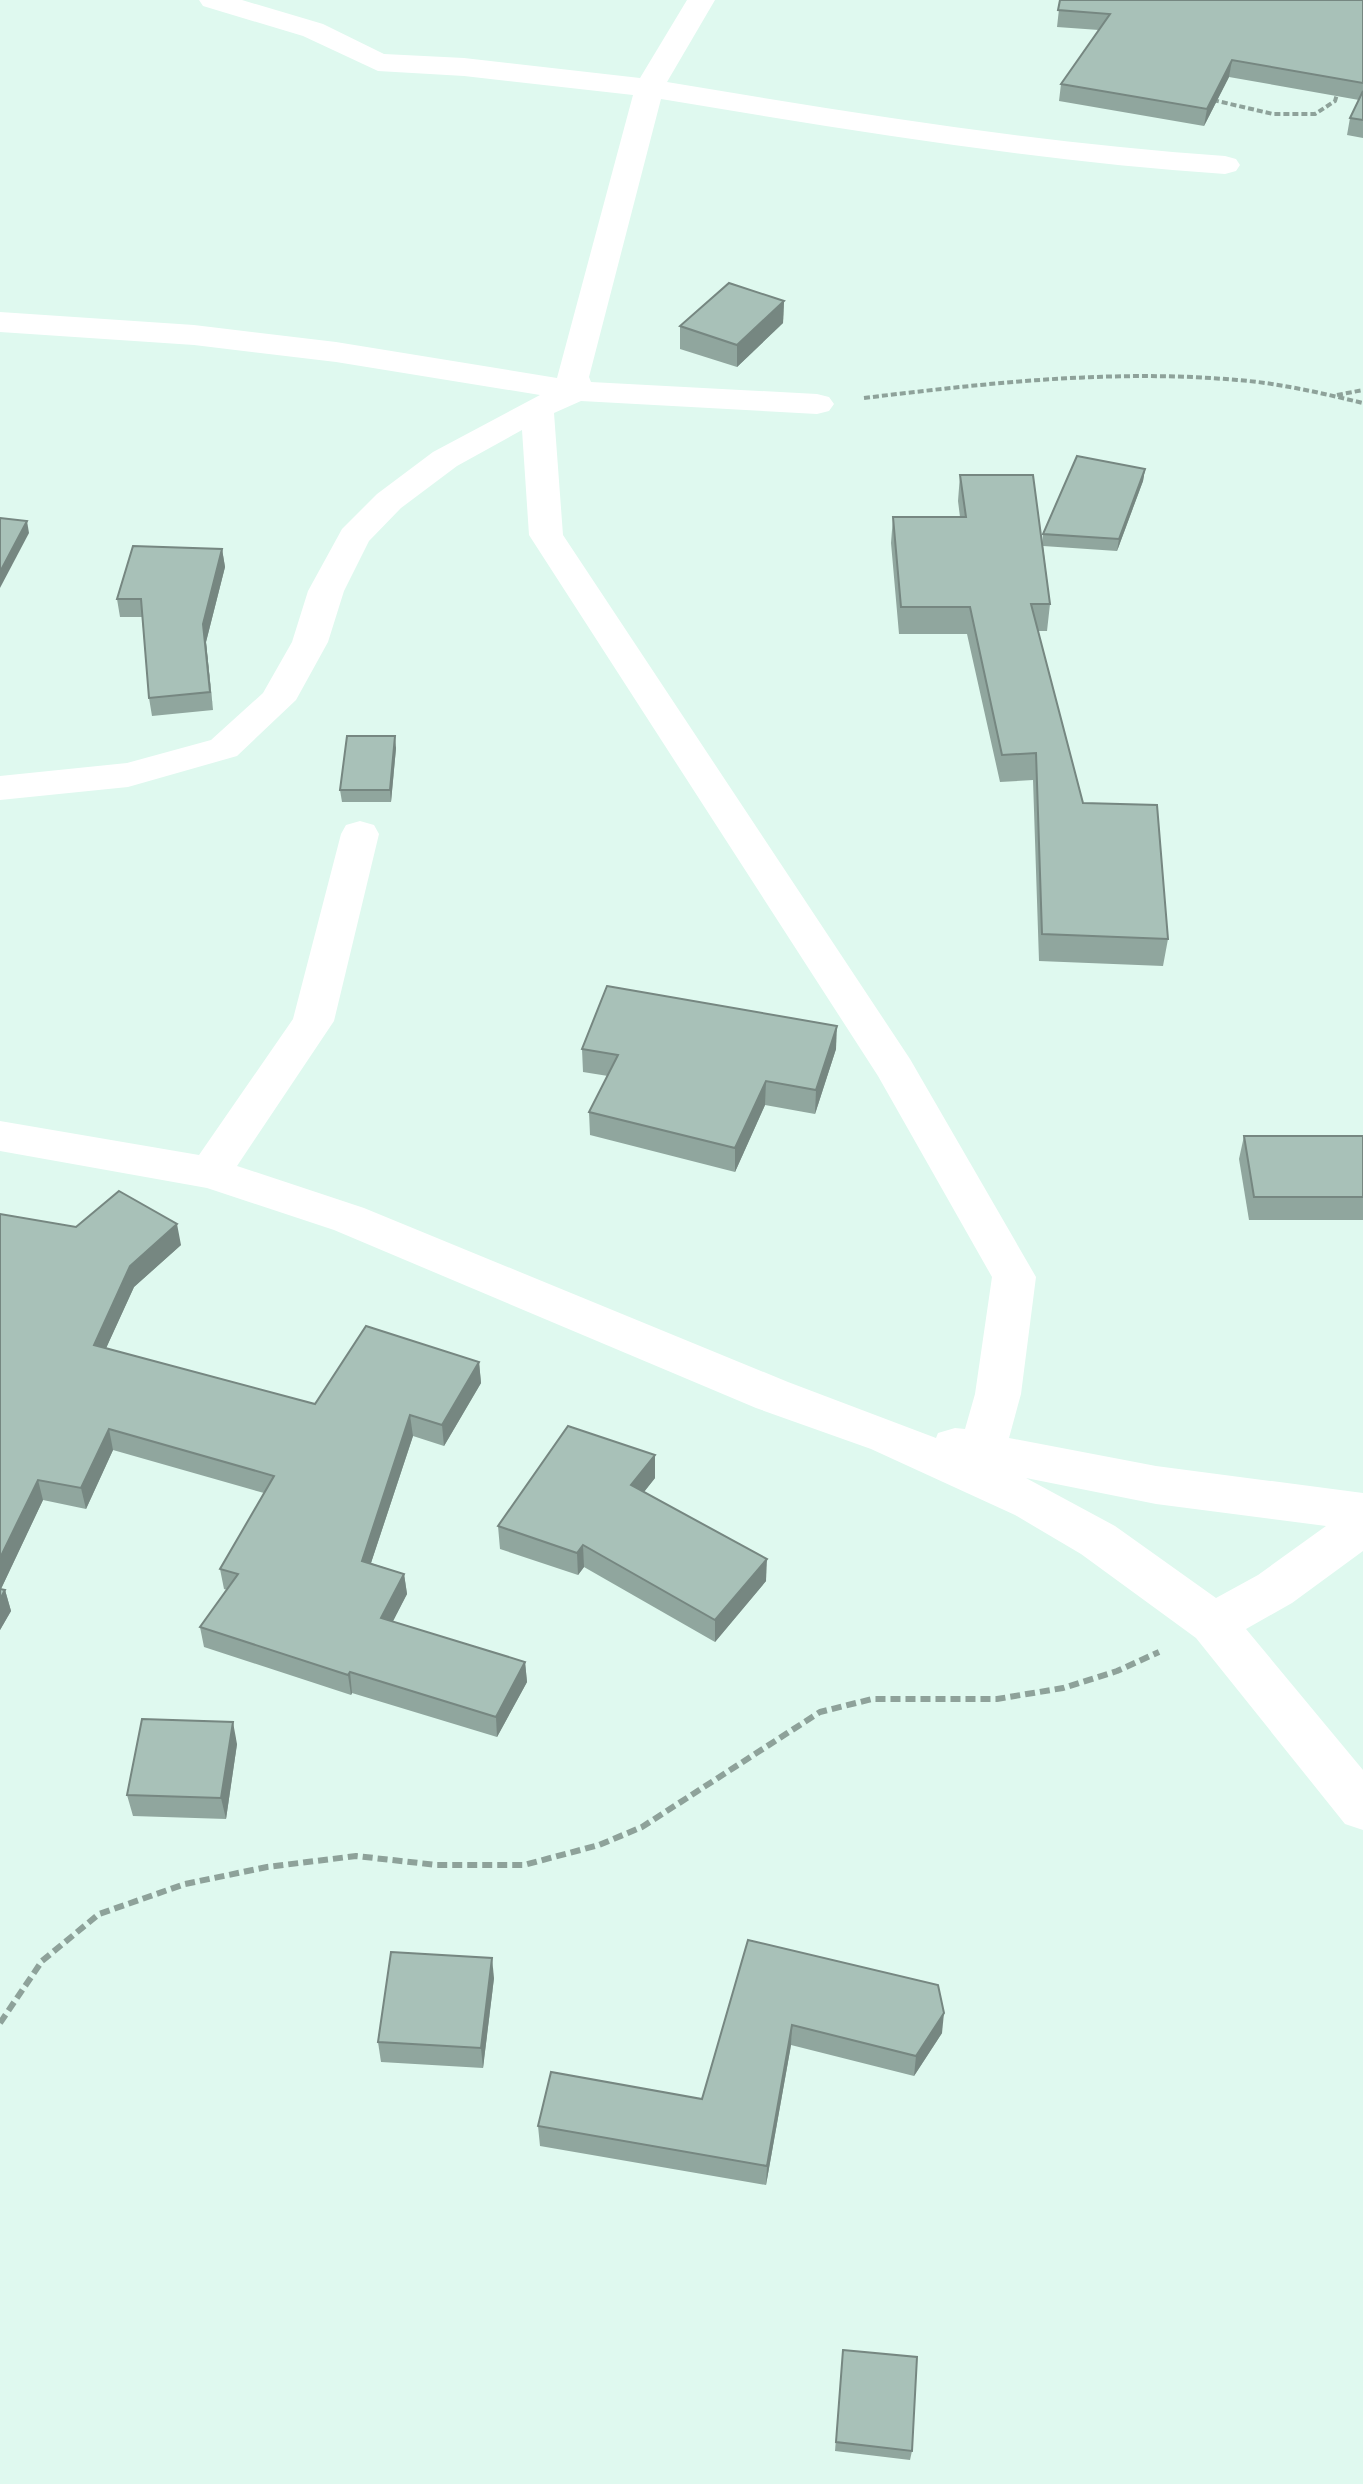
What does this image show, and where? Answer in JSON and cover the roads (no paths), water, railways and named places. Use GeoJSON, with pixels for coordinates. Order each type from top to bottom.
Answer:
{"type":"FeatureCollection","features":[{"type":"Feature","properties":{"kind":"street"},"geometry":{"type":"LineString","coordinates":[[213,0],[313,30],[378,62],[464,67],[649,88],[893,129],[1111,157],[1225,165]]}},
{"type":"Feature","properties":{"kind":"street"},"geometry":{"type":"LineString","coordinates":[[577,391],[573,377],[649,88],[701,0]]}},
{"type":"Feature","properties":{"kind":"street"},"geometry":{"type":"LineString","coordinates":[[0,322],[194,335],[336,352],[577,391],[817,404]]}},
{"type":"Feature","properties":{"kind":"street"},"geometry":{"type":"LineString","coordinates":[[0,788],[128,775],[224,748],[278,700],[310,642],[326,591],[354,536],[389,501],[445,459],[537,408],[577,391]]}},
{"type":"Feature","properties":{"kind":"street"},"geometry":{"type":"LineString","coordinates":[[537,408],[546,535],[895,1069],[1014,1277],[998,1394],[982,1451]]}},
{"type":"Feature","properties":{"kind":"street"},"geometry":{"type":"LineString","coordinates":[[210,1173],[313,1021],[360,834]]}},
{"type":"Feature","properties":{"kind":"street"},"geometry":{"type":"LineString","coordinates":[[0,1136],[210,1173],[349,1219],[772,1395],[887,1436],[1032,1502],[1098,1540],[1213,1624],[1363,1808]]}},
{"type":"Feature","properties":{"kind":"street"},"geometry":{"type":"LineString","coordinates":[[887,1436],[1156,1485],[1363,1512]]}},
{"type":"Feature","properties":{"kind":"street"},"geometry":{"type":"LineString","coordinates":[[1213,1624],[1275,1589],[1363,1525]]}}]}
